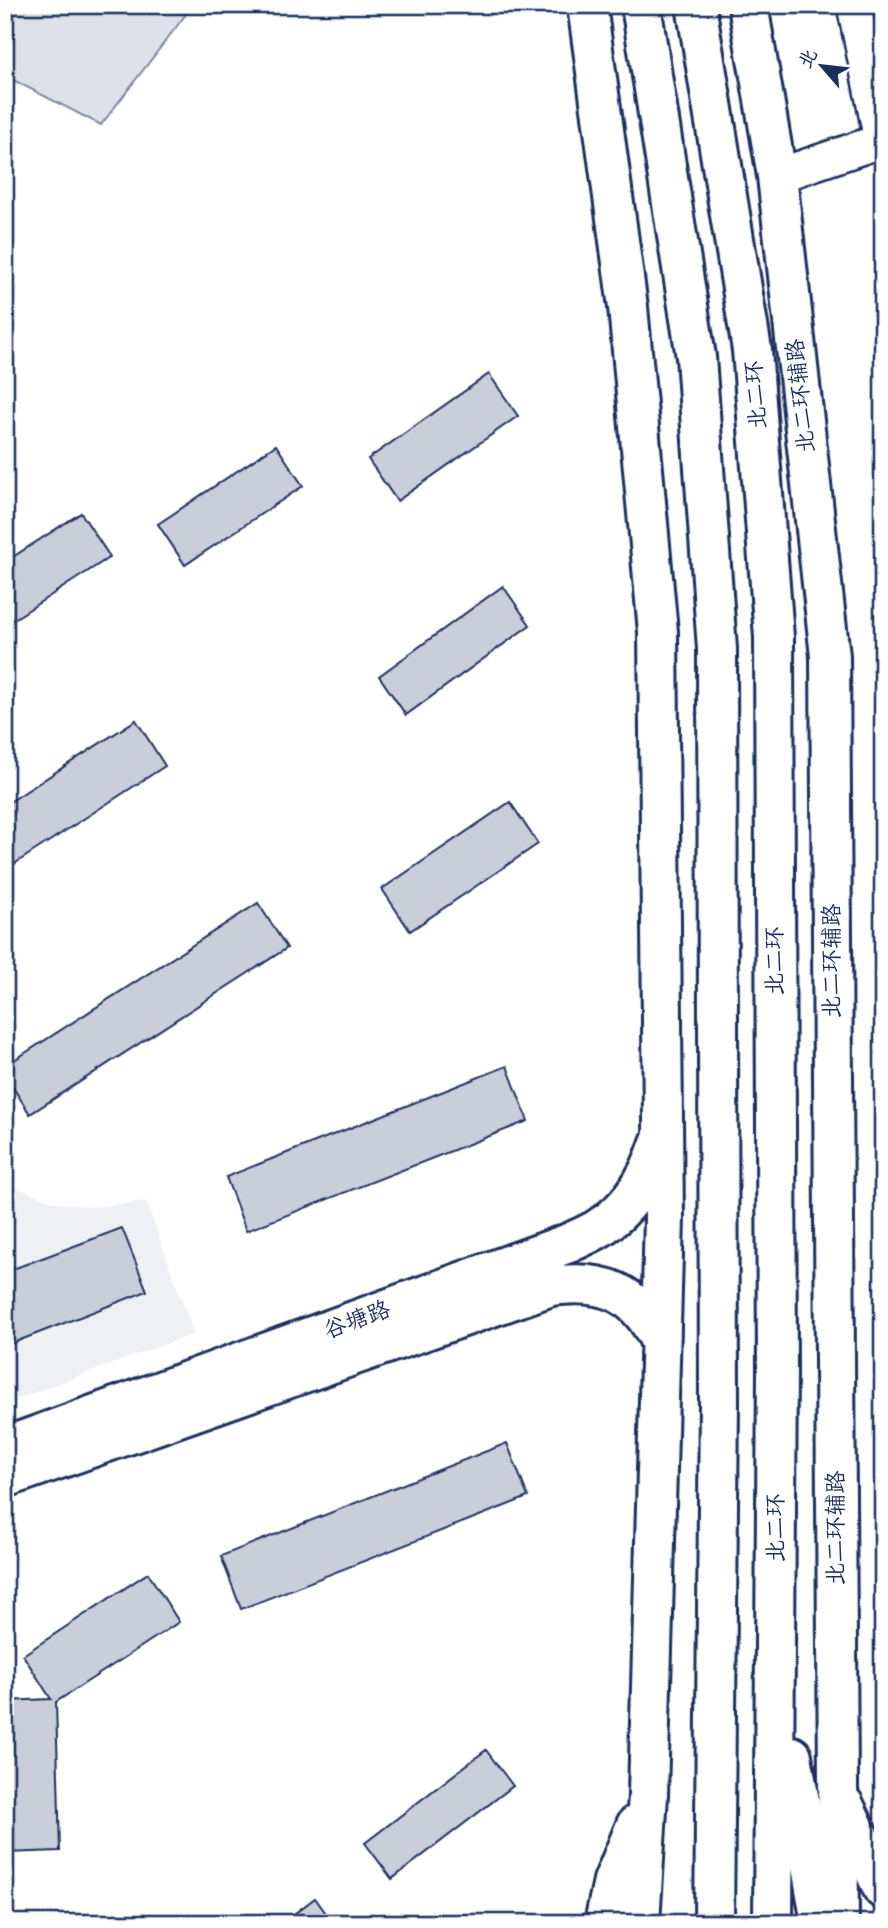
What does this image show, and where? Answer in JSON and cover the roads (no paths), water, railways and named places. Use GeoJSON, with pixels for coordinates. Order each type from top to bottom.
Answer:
{"type":"FeatureCollection","features":[{"type":"Feature","properties":{"kind":"main road"},"geometry":{"type":"LineString","coordinates":[[587,5],[628,307],[657,632],[664,1218],[648,1794],[640,1923]]}},
{"type":"Feature","properties":{"kind":"main road"},"geometry":{"type":"LineString","coordinates":[[641,5],[696,357],[717,649],[719,1401],[714,1923]]}},
{"type":"Feature","properties":{"kind":"main road","name":"北二环"},"geometry":{"type":"LineString","coordinates":[[696,5],[752,350],[774,637],[777,1329],[774,1923]]}},
{"type":"Feature","properties":{"kind":"main road","name":"北二环辅路"},"geometry":{"type":"LineString","coordinates":[[748,5],[777,176],[830,656],[839,1923]]}},
{"type":"Feature","properties":{"kind":"main road","name":"谷塘路"},"geometry":{"type":"LineString","coordinates":[[5,1447],[579,1238],[600,1228],[619,1212],[638,1189],[652,1168],[663,1135]]}},
{"type":"Feature","properties":{"kind":"main road","name":"谷塘路"},"geometry":{"type":"LineString","coordinates":[[5,1478],[551,1286],[594,1283],[619,1293],[636,1305],[650,1321],[660,1341]]}},
{"type":"Feature","properties":{"kind":"main road"},"geometry":{"type":"LineString","coordinates":[[775,1660],[821,1923]]}},
{"type":"Feature","properties":{"kind":"main road"},"geometry":{"type":"LineString","coordinates":[[838,1793],[883,1889]]}},
{"type":"Feature","properties":{"kind":"main road"},"geometry":{"type":"LineString","coordinates":[[604,1923],[613,1881],[648,1794]]}},
{"type":"Feature","properties":{"kind":"main road"},"geometry":{"type":"LineString","coordinates":[[587,1923],[613,1881]]}},
{"type":"Feature","properties":{"kind":"street"},"geometry":{"type":"LineString","coordinates":[[777,176],[882,140],[854,5]]}}]}
